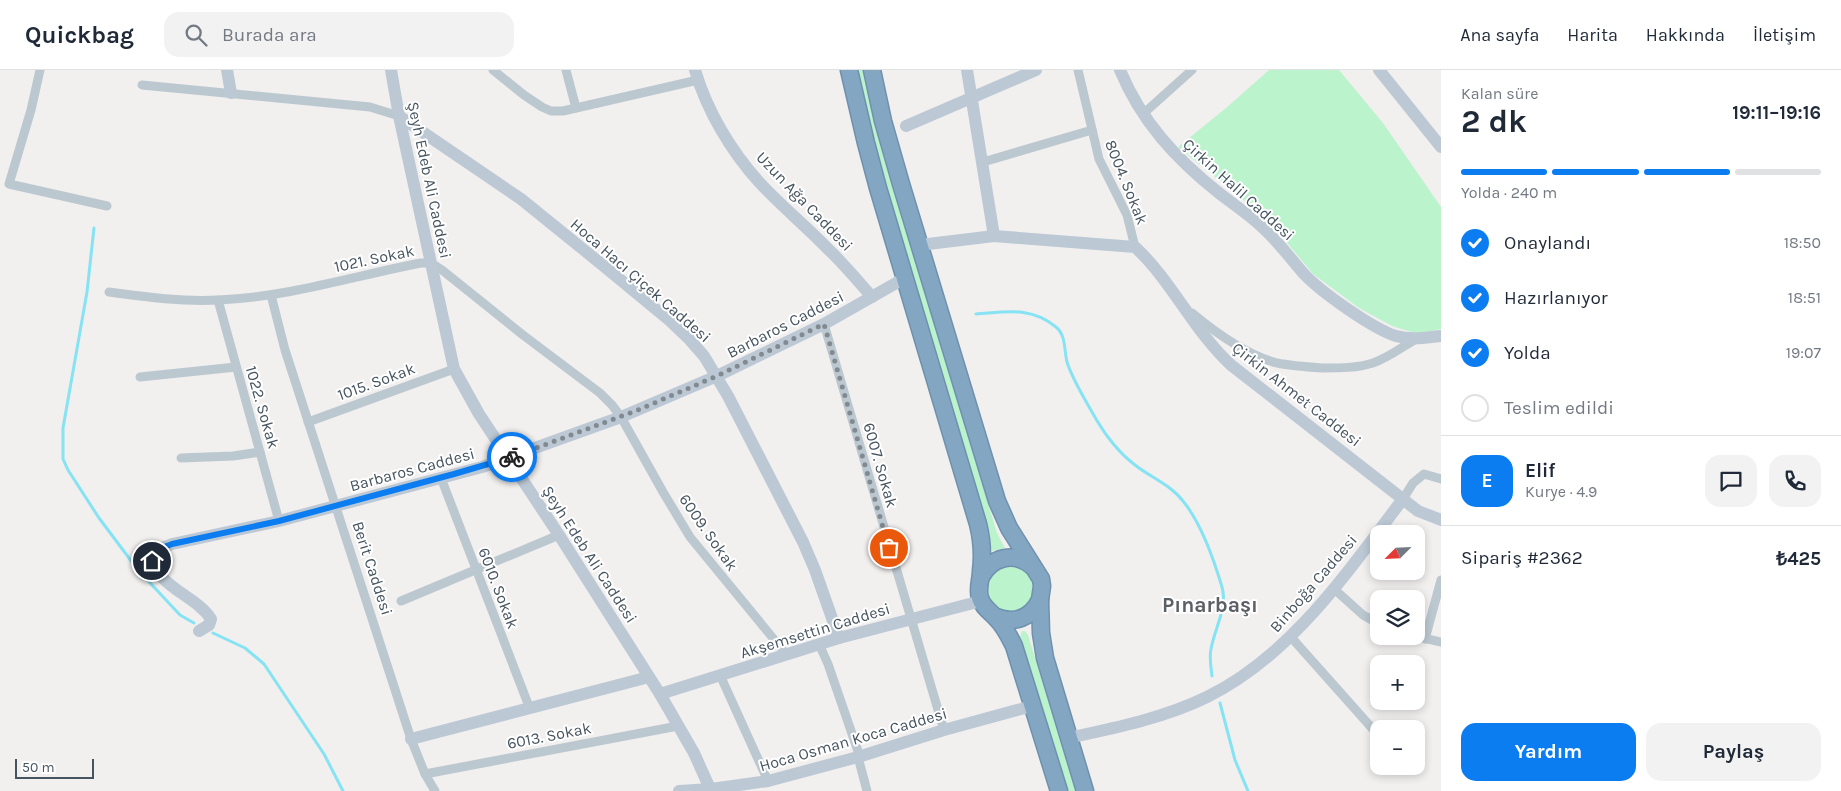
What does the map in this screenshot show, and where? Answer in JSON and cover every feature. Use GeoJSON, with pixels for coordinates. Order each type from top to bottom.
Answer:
{"type":"FeatureCollection","features":[{"type":"Feature","properties":{"kind":"highway"},"geometry":{"type":"LineString","coordinates":[[849,70],[866,143],[978,524],[982,546],[979,585],[981,601],[985,608],[1004,627],[1014,646],[1059,791]]}},
{"type":"Feature","properties":{"kind":"highway"},"geometry":{"type":"LineString","coordinates":[[872,70],[884,121],[920,245],[1002,516],[1041,579],[1042,593],[1033,611],[1025,617],[1010,621],[996,618]]}},
{"type":"Feature","properties":{"kind":"highway"},"geometry":{"type":"LineString","coordinates":[[981,577],[992,563],[1006,558],[1021,559],[1034,568]]}},
{"type":"Feature","properties":{"kind":"highway"},"geometry":{"type":"LineString","coordinates":[[1040,600],[1041,633],[1052,688],[1084,791]]}},
{"type":"Feature","properties":{"kind":"street"},"geometry":{"type":"LineString","coordinates":[[40,70],[32,110],[9,184],[107,206]]}},
{"type":"Feature","properties":{"kind":"street"},"geometry":{"type":"LineString","coordinates":[[227,70],[231,93]]}},
{"type":"Feature","properties":{"kind":"street","name":"Şeyh Edeb Ali Caddesi"},"geometry":{"type":"LineString","coordinates":[[391,70],[454,369],[466,393],[660,694],[694,753],[711,790]]}},
{"type":"Feature","properties":{"kind":"street"},"geometry":{"type":"LineString","coordinates":[[493,70],[524,95],[551,111],[576,108],[697,75]]}},
{"type":"Feature","properties":{"kind":"street"},"geometry":{"type":"LineString","coordinates":[[566,70],[576,108]]}},
{"type":"Feature","properties":{"kind":"street"},"geometry":{"type":"LineString","coordinates":[[968,70],[994,236]]}},
{"type":"Feature","properties":{"kind":"street"},"geometry":{"type":"LineString","coordinates":[[906,126],[1036,70]]}},
{"type":"Feature","properties":{"kind":"street","name":"8004. Sokak"},"geometry":{"type":"LineString","coordinates":[[1078,70],[1099,159],[1128,215],[1135,246]]}},
{"type":"Feature","properties":{"kind":"street","name":"Çirkin Halil Caddesi"},"geometry":{"type":"LineString","coordinates":[[1120,70],[1131,94],[1156,133],[1183,162],[1221,195],[1260,224],[1315,285],[1353,313],[1387,333],[1416,339],[1441,336]]}},
{"type":"Feature","properties":{"kind":"street"},"geometry":{"type":"LineString","coordinates":[[1143,114],[1192,70]]}},
{"type":"Feature","properties":{"kind":"street"},"geometry":{"type":"LineString","coordinates":[[1379,70],[1441,147]]}},
{"type":"Feature","properties":{"kind":"street","name":"Uzun Ağa Caddesi"},"geometry":{"type":"LineString","coordinates":[[697,75],[710,109],[726,138],[759,182],[828,249],[872,297]]}},
{"type":"Feature","properties":{"kind":"street"},"geometry":{"type":"LineString","coordinates":[[142,85],[370,107],[400,116]]}},
{"type":"Feature","properties":{"kind":"street","name":"Hoca Hacı Çiçek Caddesi"},"geometry":{"type":"LineString","coordinates":[[400,116],[520,199],[606,267],[689,339],[704,356],[717,376],[803,542],[839,638]]}},
{"type":"Feature","properties":{"kind":"street"},"geometry":{"type":"LineString","coordinates":[[983,162],[1092,130]]}},
{"type":"Feature","properties":{"kind":"street"},"geometry":{"type":"LineString","coordinates":[[920,245],[994,236],[1135,246]]}},
{"type":"Feature","properties":{"kind":"street","name":"Çirkin Ahmet Caddesi"},"geometry":{"type":"LineString","coordinates":[[1135,246],[1150,263],[1211,345],[1231,365],[1418,511],[1441,520]]}},
{"type":"Feature","properties":{"kind":"street","name":"1021. Sokak"},"geometry":{"type":"LineString","coordinates":[[109,292],[149,298],[218,300],[270,295],[415,264],[431,263],[600,393],[622,417]]}},
{"type":"Feature","properties":{"kind":"street","name":"Barbaros Caddesi"},"geometry":{"type":"LineString","coordinates":[[199,631],[209,625],[211,619],[202,608],[166,580],[156,569],[152,555],[154,551],[172,544],[279,521],[441,478],[509,458],[622,417],[717,376],[824,324],[905,278]]}},
{"type":"Feature","properties":{"kind":"street","name":"Berit Caddesi"},"geometry":{"type":"LineString","coordinates":[[270,295],[285,350],[411,739],[425,774],[435,791]]}},
{"type":"Feature","properties":{"kind":"street","name":"1022. Sokak"},"geometry":{"type":"LineString","coordinates":[[218,300],[279,521]]}},
{"type":"Feature","properties":{"kind":"street"},"geometry":{"type":"LineString","coordinates":[[1182,305],[1208,326],[1247,350],[1263,358],[1290,365],[1338,368],[1356,367],[1382,360],[1416,339]]}},
{"type":"Feature","properties":{"kind":"street","name":"6007. Sokak"},"geometry":{"type":"LineString","coordinates":[[824,324],[944,730]]}},
{"type":"Feature","properties":{"kind":"street"},"geometry":{"type":"LineString","coordinates":[[140,377],[236,367]]}},
{"type":"Feature","properties":{"kind":"street","name":"1015. Sokak"},"geometry":{"type":"LineString","coordinates":[[308,422],[454,369]]}},
{"type":"Feature","properties":{"kind":"street","name":"6009. Sokak"},"geometry":{"type":"LineString","coordinates":[[622,417],[662,492],[690,537],[786,654]]}},
{"type":"Feature","properties":{"kind":"street"},"geometry":{"type":"LineString","coordinates":[[181,458],[233,456],[260,452]]}},
{"type":"Feature","properties":{"kind":"street"},"geometry":{"type":"LineString","coordinates":[[1403,499],[1413,483],[1424,474],[1441,479]]}},
{"type":"Feature","properties":{"kind":"street","name":"6010. Sokak"},"geometry":{"type":"LineString","coordinates":[[441,478],[530,708]]}},
{"type":"Feature","properties":{"kind":"street","name":"Binboğa Caddesi"},"geometry":{"type":"LineString","coordinates":[[1068,738],[1161,715],[1208,697],[1250,670],[1290,636],[1333,588],[1403,499]]}},
{"type":"Feature","properties":{"kind":"street"},"geometry":{"type":"LineString","coordinates":[[401,601],[559,536]]}},
{"type":"Feature","properties":{"kind":"street"},"geometry":{"type":"LineString","coordinates":[[1441,580],[1425,639],[1441,642]]}},
{"type":"Feature","properties":{"kind":"street"},"geometry":{"type":"LineString","coordinates":[[1333,588],[1370,618]]}},
{"type":"Feature","properties":{"kind":"street","name":"Akşemsettin Caddesi"},"geometry":{"type":"LineString","coordinates":[[660,694],[839,638],[981,601]]}},
{"type":"Feature","properties":{"kind":"street"},"geometry":{"type":"LineString","coordinates":[[1290,636],[1370,726]]}},
{"type":"Feature","properties":{"kind":"street"},"geometry":{"type":"LineString","coordinates":[[819,644],[840,696],[859,757],[867,791]]}},
{"type":"Feature","properties":{"kind":"street"},"geometry":{"type":"LineString","coordinates":[[720,675],[768,781]]}},
{"type":"Feature","properties":{"kind":"street"},"geometry":{"type":"LineString","coordinates":[[411,739],[649,677]]}},
{"type":"Feature","properties":{"kind":"street","name":"Hoca Osman Koca Caddesi"},"geometry":{"type":"LineString","coordinates":[[679,791],[711,790],[768,781],[859,757],[944,730],[1032,706]]}},
{"type":"Feature","properties":{"kind":"street","name":"6013. Sokak"},"geometry":{"type":"LineString","coordinates":[[425,774],[678,726]]}},
{"type":"Feature","properties":{"kind":"green space"},"geometry":{"type":"Polygon","coordinates":[[[857,70],[864,70],[893,187],[997,533],[1005,548],[992,551],[987,528],[932,345],[878,154],[857,70]]]}},
{"type":"Feature","properties":{"kind":"green space"},"geometry":{"type":"Polygon","coordinates":[[[1269,70],[1339,70],[1383,123],[1441,207],[1441,329],[1418,334],[1392,326],[1359,308],[1313,274],[1269,221],[1178,147],[1269,70]]]}},
{"type":"Feature","properties":{"kind":"green space"},"geometry":{"type":"Polygon","coordinates":[[[1010,566],[1023,570],[1029,576],[1033,589],[1029,602],[1023,608],[1010,612],[997,608],[991,602],[987,589],[991,576],[997,570],[1010,566]]]}},
{"type":"Feature","properties":{"kind":"green space"},"geometry":{"type":"Polygon","coordinates":[[[1022,631],[1025,631],[1028,635],[1076,791],[1068,791],[1020,637],[1022,631]]]}},
{"type":"Feature","properties":{"kind":"waterway"},"geometry":{"type":"LineString","coordinates":[[94,228],[87,292],[63,428],[63,459],[99,518],[138,570],[180,615],[194,623]]}},
{"type":"Feature","properties":{"kind":"waterway"},"geometry":{"type":"LineString","coordinates":[[976,314],[1028,313],[1047,320],[1056,327],[1062,334],[1067,362],[1080,391],[1109,438],[1129,460],[1173,490],[1190,510],[1211,554],[1222,587],[1222,610],[1210,652],[1212,676]]}},
{"type":"Feature","properties":{"kind":"waterway"},"geometry":{"type":"LineString","coordinates":[[213,633],[245,648],[264,664],[324,754],[343,791]]}},
{"type":"Feature","properties":{"kind":"waterway"},"geometry":{"type":"LineString","coordinates":[[1220,703],[1235,760],[1248,791]]}},
{"type":"Feature","properties":{"kind":"way so far"},"geometry":{"type":"LineString","coordinates":[[512,457],[622,417],[717,376],[824,324],[889,548]]}},
{"type":"Feature","properties":{"kind":"district","name":"Pınarbaşı"},"geometry":{"type":"Point","coordinates":[1210,605]}},
{"type":"Feature","properties":{"kind":"route"},"geometry":{"type":"LineString","coordinates":[[152,561],[154,551],[172,544],[199,540],[279,521],[482,467],[512,457]]}}]}
